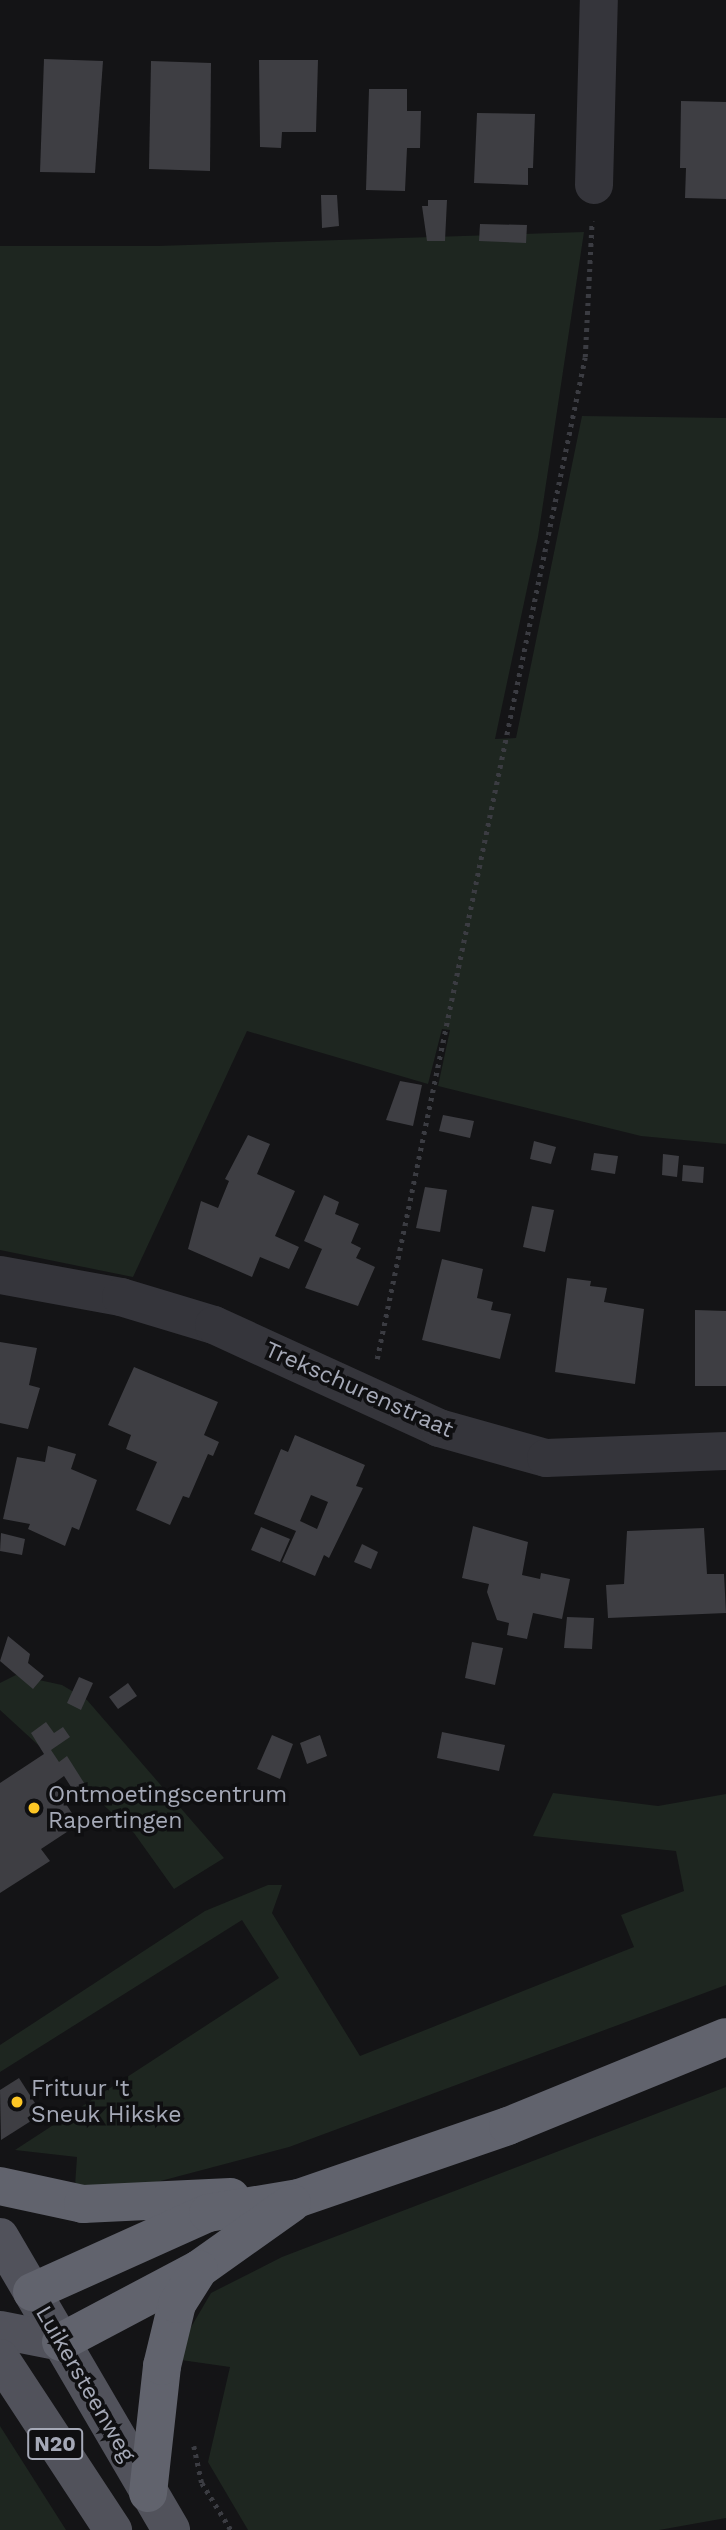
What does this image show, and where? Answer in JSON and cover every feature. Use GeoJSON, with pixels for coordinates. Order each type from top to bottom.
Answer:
{"type":"FeatureCollection","features":[{"type":"Feature","properties":{"kind":"highway"},"geometry":{"type":"LineString","coordinates":[[32,2292],[208,2214],[299,2198],[508,2126],[726,2036]]}},
{"type":"Feature","properties":{"kind":"highway"},"geometry":{"type":"LineString","coordinates":[[0,2186],[83,2204],[120,2205],[175,2197],[299,2198]]}},
{"type":"Feature","properties":{"kind":"highway"},"geometry":{"type":"LineString","coordinates":[[61,2343],[199,2269],[299,2198]]}},
{"type":"Feature","properties":{"kind":"highway"},"geometry":{"type":"LineString","coordinates":[[148,2493],[162,2366],[177,2304],[199,2269]]}},
{"type":"Feature","properties":{"kind":"main road","name":"Luikersteenweg"},"geometry":{"type":"LineString","coordinates":[[0,2237],[171,2530]]}},
{"type":"Feature","properties":{"kind":"main road"},"geometry":{"type":"LineString","coordinates":[[0,2312],[32,2292]]}},
{"type":"Feature","properties":{"kind":"main road"},"geometry":{"type":"LineString","coordinates":[[0,2330],[61,2343]]}},
{"type":"Feature","properties":{"kind":"main road","name":"N20"},"geometry":{"type":"LineString","coordinates":[[0,2358],[113,2530]]}},
{"type":"Feature","properties":{"kind":"street"},"geometry":{"type":"LineString","coordinates":[[594,185],[599,0]]}},
{"type":"Feature","properties":{"kind":"street","name":"Trekschurenstraat"},"geometry":{"type":"LineString","coordinates":[[0,1275],[121,1297],[215,1325],[439,1428],[546,1458],[726,1451]]}},
{"type":"Feature","properties":{"kind":"path"},"geometry":{"type":"LineString","coordinates":[[369,1395],[585,357],[594,185]]}},
{"type":"Feature","properties":{"kind":"shaded area"},"geometry":{"type":"Polygon","coordinates":[[[584,232],[538,537],[495,739],[516,738],[582,416],[726,418],[726,1144],[641,1136],[438,1086],[450,1030],[442,1029],[428,1084],[247,1031],[133,1277],[0,1250],[0,246],[158,246],[584,232]]]}},
{"type":"Feature","properties":{"kind":"shaded area"},"geometry":{"type":"Polygon","coordinates":[[[16,1675],[62,1685],[87,1700],[224,1858],[174,1889],[134,1833],[0,1710],[0,1683],[16,1675]]]}},
{"type":"Feature","properties":{"kind":"shaded area"},"geometry":{"type":"Polygon","coordinates":[[[553,1793],[658,1806],[726,1794],[726,1985],[289,2147],[119,2192],[75,2186],[77,2157],[15,2150],[279,1978],[242,1920],[0,2072],[0,2045],[205,1911],[268,1885],[282,1885],[272,1913],[360,2056],[634,1947],[621,1915],[684,1891],[676,1851],[533,1836],[553,1793]]]}},
{"type":"Feature","properties":{"kind":"shaded area"},"geometry":{"type":"Polygon","coordinates":[[[726,2087],[726,2518],[659,2530],[248,2530],[208,2462],[230,2367],[181,2360],[187,2334],[211,2293],[282,2257],[726,2087]]]}},
{"type":"Feature","properties":{"kind":"shaded area"},"geometry":{"type":"Polygon","coordinates":[[[0,2426],[66,2530],[0,2530],[0,2426]]]}},
{"type":"Feature","properties":{"kind":"building"},"geometry":{"type":"Polygon","coordinates":[[[44,59],[103,61],[95,173],[40,172],[44,59]]]}},
{"type":"Feature","properties":{"kind":"building"},"geometry":{"type":"Polygon","coordinates":[[[259,60],[318,60],[316,132],[282,132],[281,148],[260,147],[259,60]]]}},
{"type":"Feature","properties":{"kind":"building"},"geometry":{"type":"Polygon","coordinates":[[[151,61],[211,63],[210,171],[149,169],[151,61]]]}},
{"type":"Feature","properties":{"kind":"building"},"geometry":{"type":"Polygon","coordinates":[[[369,89],[407,89],[407,111],[421,111],[420,148],[407,148],[405,191],[366,190],[369,89]]]}},
{"type":"Feature","properties":{"kind":"building"},"geometry":{"type":"Polygon","coordinates":[[[681,101],[726,102],[726,199],[685,198],[686,168],[680,168],[681,101]]]}},
{"type":"Feature","properties":{"kind":"building"},"geometry":{"type":"Polygon","coordinates":[[[477,113],[535,114],[533,168],[528,168],[528,185],[474,183],[477,113]]]}},
{"type":"Feature","properties":{"kind":"building"},"geometry":{"type":"Polygon","coordinates":[[[321,195],[337,195],[339,226],[322,228],[321,195]]]}},
{"type":"Feature","properties":{"kind":"building"},"geometry":{"type":"Polygon","coordinates":[[[428,200],[447,200],[445,241],[427,241],[422,206],[428,206],[428,200]]]}},
{"type":"Feature","properties":{"kind":"building"},"geometry":{"type":"Polygon","coordinates":[[[480,224],[527,225],[526,243],[479,241],[480,224]]]}},
{"type":"Feature","properties":{"kind":"building"},"geometry":{"type":"Polygon","coordinates":[[[400,1081],[422,1085],[413,1126],[386,1120],[400,1081]]]}},
{"type":"Feature","properties":{"kind":"building"},"geometry":{"type":"Polygon","coordinates":[[[443,1115],[474,1121],[470,1138],[439,1131],[443,1115]]]}},
{"type":"Feature","properties":{"kind":"building"},"geometry":{"type":"Polygon","coordinates":[[[248,1135],[270,1144],[257,1174],[295,1191],[275,1236],[299,1247],[289,1269],[260,1257],[252,1277],[188,1249],[201,1201],[218,1208],[229,1181],[225,1179],[248,1135]]]}},
{"type":"Feature","properties":{"kind":"building"},"geometry":{"type":"Polygon","coordinates":[[[534,1141],[556,1147],[551,1164],[530,1159],[534,1141]]]}},
{"type":"Feature","properties":{"kind":"building"},"geometry":{"type":"Polygon","coordinates":[[[594,1153],[618,1156],[615,1174],[591,1170],[594,1153]]]}},
{"type":"Feature","properties":{"kind":"building"},"geometry":{"type":"Polygon","coordinates":[[[663,1154],[679,1156],[677,1177],[662,1175],[663,1154]]]}},
{"type":"Feature","properties":{"kind":"building"},"geometry":{"type":"Polygon","coordinates":[[[683,1165],[704,1167],[703,1183],[682,1181],[683,1165]]]}},
{"type":"Feature","properties":{"kind":"building"},"geometry":{"type":"Polygon","coordinates":[[[425,1187],[447,1190],[440,1232],[416,1228],[425,1187]]]}},
{"type":"Feature","properties":{"kind":"building"},"geometry":{"type":"Polygon","coordinates":[[[324,1195],[339,1202],[335,1214],[359,1224],[351,1243],[361,1248],[356,1258],[375,1267],[358,1306],[305,1288],[322,1249],[304,1241],[324,1195]]]}},
{"type":"Feature","properties":{"kind":"building"},"geometry":{"type":"Polygon","coordinates":[[[532,1206],[554,1210],[545,1252],[523,1247],[532,1206]]]}},
{"type":"Feature","properties":{"kind":"building"},"geometry":{"type":"Polygon","coordinates":[[[442,1259],[483,1269],[477,1298],[493,1302],[491,1310],[511,1314],[500,1359],[422,1340],[442,1259]]]}},
{"type":"Feature","properties":{"kind":"building"},"geometry":{"type":"Polygon","coordinates":[[[567,1278],[591,1281],[590,1286],[607,1288],[604,1302],[644,1309],[635,1384],[555,1372],[567,1278]]]}},
{"type":"Feature","properties":{"kind":"building"},"geometry":{"type":"Polygon","coordinates":[[[695,1310],[726,1311],[726,1386],[695,1386],[695,1310]]]}},
{"type":"Feature","properties":{"kind":"building"},"geometry":{"type":"Polygon","coordinates":[[[0,1342],[37,1348],[29,1385],[40,1388],[28,1429],[0,1423],[0,1342]]]}},
{"type":"Feature","properties":{"kind":"building"},"geometry":{"type":"Polygon","coordinates":[[[134,1367],[218,1402],[204,1435],[219,1442],[213,1456],[208,1454],[189,1498],[183,1496],[170,1525],[136,1510],[157,1462],[126,1449],[131,1435],[108,1425],[134,1367]]]}},
{"type":"Feature","properties":{"kind":"building"},"geometry":{"type":"Polygon","coordinates":[[[295,1435],[365,1465],[356,1486],[363,1488],[329,1558],[324,1555],[315,1576],[282,1562],[296,1531],[254,1514],[281,1449],[288,1452],[295,1435]],[[311,1495],[300,1521],[317,1529],[328,1502],[311,1495]]]}},
{"type":"Feature","properties":{"kind":"building"},"geometry":{"type":"Polygon","coordinates":[[[48,1446],[76,1454],[71,1469],[97,1480],[79,1530],[72,1527],[65,1546],[28,1529],[30,1524],[3,1519],[17,1457],[45,1462],[48,1446]]]}},
{"type":"Feature","properties":{"kind":"building"},"geometry":{"type":"Polygon","coordinates":[[[473,1526],[528,1542],[522,1575],[540,1579],[541,1573],[570,1579],[562,1619],[533,1613],[527,1639],[507,1635],[509,1623],[497,1620],[487,1592],[489,1584],[462,1578],[473,1526]]]}},
{"type":"Feature","properties":{"kind":"building"},"geometry":{"type":"Polygon","coordinates":[[[261,1527],[290,1539],[280,1562],[251,1550],[261,1527]]]}},
{"type":"Feature","properties":{"kind":"building"},"geometry":{"type":"Polygon","coordinates":[[[704,1528],[707,1574],[724,1574],[726,1613],[608,1618],[606,1585],[624,1584],[627,1531],[704,1528]]]}},
{"type":"Feature","properties":{"kind":"building"},"geometry":{"type":"Polygon","coordinates":[[[1,1533],[25,1539],[22,1555],[0,1551],[1,1533]]]}},
{"type":"Feature","properties":{"kind":"building"},"geometry":{"type":"Polygon","coordinates":[[[362,1544],[378,1552],[371,1569],[354,1562],[362,1544]]]}},
{"type":"Feature","properties":{"kind":"building"},"geometry":{"type":"Polygon","coordinates":[[[567,1617],[594,1618],[592,1649],[564,1648],[567,1617]]]}},
{"type":"Feature","properties":{"kind":"building"},"geometry":{"type":"Polygon","coordinates":[[[8,1636],[30,1654],[28,1663],[44,1676],[33,1689],[0,1661],[8,1636]]]}},
{"type":"Feature","properties":{"kind":"building"},"geometry":{"type":"Polygon","coordinates":[[[472,1642],[503,1648],[495,1685],[465,1678],[472,1642]]]}},
{"type":"Feature","properties":{"kind":"building"},"geometry":{"type":"Polygon","coordinates":[[[79,1677],[93,1683],[81,1710],[67,1703],[79,1677]]]}},
{"type":"Feature","properties":{"kind":"building"},"geometry":{"type":"Polygon","coordinates":[[[128,1683],[137,1696],[118,1709],[109,1697],[128,1683]]]}},
{"type":"Feature","properties":{"kind":"building","name":"Ontmoetingscentrum Rapertingen"},"geometry":{"type":"Polygon","coordinates":[[[46,1722],[54,1733],[63,1727],[70,1737],[51,1750],[59,1762],[67,1756],[86,1786],[75,1793],[64,1776],[53,1784],[79,1824],[41,1849],[50,1861],[0,1893],[0,1783],[44,1754],[31,1733],[46,1722]]]}},
{"type":"Feature","properties":{"kind":"building"},"geometry":{"type":"Polygon","coordinates":[[[442,1732],[505,1745],[499,1771],[437,1758],[442,1732]]]}},
{"type":"Feature","properties":{"kind":"building"},"geometry":{"type":"Polygon","coordinates":[[[272,1735],[293,1744],[280,1779],[257,1769],[272,1735]]]}},
{"type":"Feature","properties":{"kind":"building"},"geometry":{"type":"Polygon","coordinates":[[[320,1735],[327,1756],[307,1764],[300,1743],[320,1735]]]}},
{"type":"Feature","properties":{"kind":"building","name":"Frituur 't Sneuk Hikske"},"geometry":{"type":"Polygon","coordinates":[[[19,2078],[42,2114],[1,2140],[0,2090],[19,2078]]]}},
{"type":"Feature","properties":{"kind":"place","name":"Ontmoetingscentrum Rapertingen"},"geometry":{"type":"Point","coordinates":[34,1808]}},
{"type":"Feature","properties":{"kind":"place","name":"Frituur 't Sneuk Hikske"},"geometry":{"type":"Point","coordinates":[17,2102]}}]}
